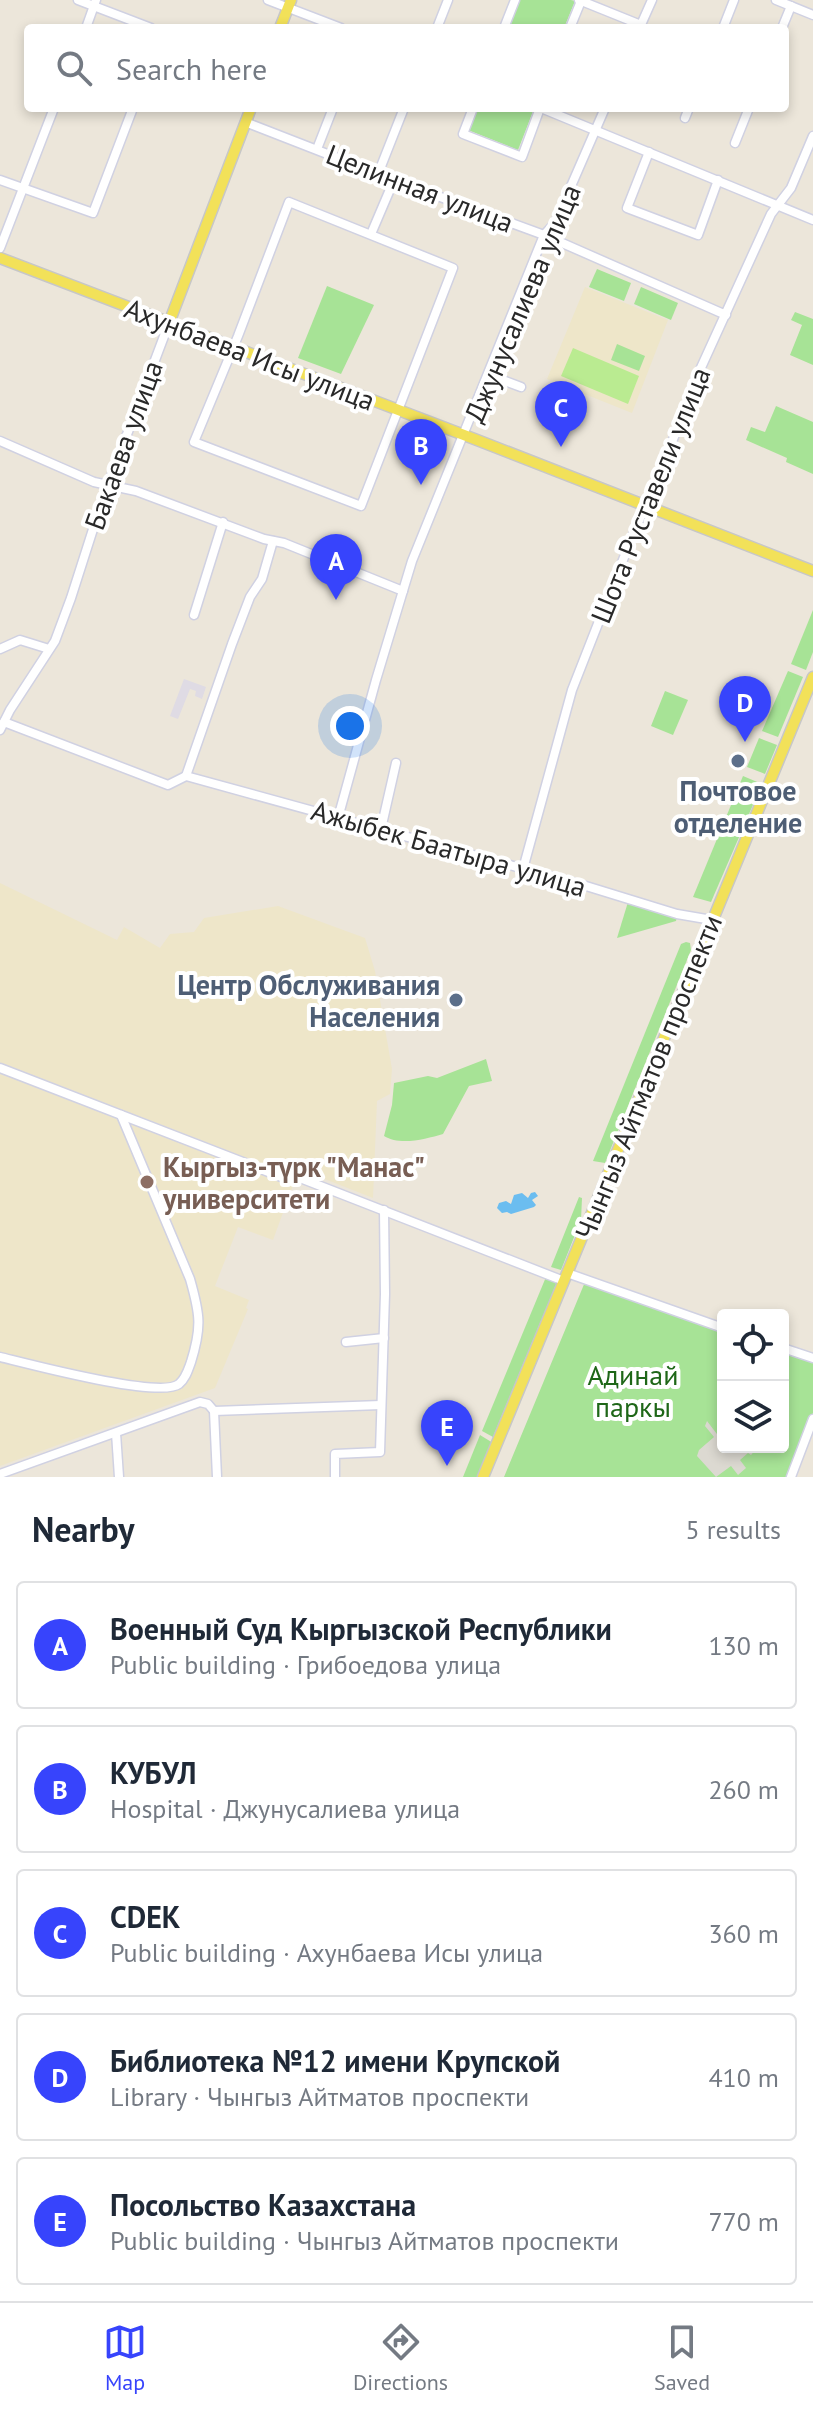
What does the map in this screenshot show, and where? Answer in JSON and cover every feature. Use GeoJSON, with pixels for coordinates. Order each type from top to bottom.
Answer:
{"type":"FeatureCollection","features":[{"type":"Feature","properties":{"kind":"main road"},"geometry":{"type":"LineString","coordinates":[[282,24],[289,4]]}},
{"type":"Feature","properties":{"kind":"main road","name":"Бакаева улица"},"geometry":{"type":"LineString","coordinates":[[169,323],[249,112]]}},
{"type":"Feature","properties":{"kind":"main road","name":"Ахунбаева Исы улица"},"geometry":{"type":"LineString","coordinates":[[0,258],[813,571]]}},
{"type":"Feature","properties":{"kind":"main road","name":"Чынгыз Айтматов проспекти"},"geometry":{"type":"LineString","coordinates":[[483,1477],[813,677]]}},
{"type":"Feature","properties":{"kind":"street"},"geometry":{"type":"LineString","coordinates":[[78,0],[95,3],[142,24]]}},
{"type":"Feature","properties":{"kind":"street"},"geometry":{"type":"LineString","coordinates":[[268,0],[289,4],[332,24]]}},
{"type":"Feature","properties":{"kind":"street"},"geometry":{"type":"LineString","coordinates":[[439,24],[448,0]]}},
{"type":"Feature","properties":{"kind":"street"},"geometry":{"type":"LineString","coordinates":[[506,24],[515,0]]}},
{"type":"Feature","properties":{"kind":"street"},"geometry":{"type":"LineString","coordinates":[[571,24],[580,0],[636,24]]}},
{"type":"Feature","properties":{"kind":"street"},"geometry":{"type":"LineString","coordinates":[[642,24],[652,0]]}},
{"type":"Feature","properties":{"kind":"street"},"geometry":{"type":"LineString","coordinates":[[725,24],[734,0]]}},
{"type":"Feature","properties":{"kind":"street"},"geometry":{"type":"LineString","coordinates":[[776,0],[813,15]]}},
{"type":"Feature","properties":{"kind":"street"},"geometry":{"type":"LineString","coordinates":[[87,24],[95,3]]}},
{"type":"Feature","properties":{"kind":"street"},"geometry":{"type":"LineString","coordinates":[[784,24],[791,6]]}},
{"type":"Feature","properties":{"kind":"street"},"geometry":{"type":"LineString","coordinates":[[0,248],[52,112]]}},
{"type":"Feature","properties":{"kind":"street"},"geometry":{"type":"LineString","coordinates":[[0,180],[93,213],[131,112]]}},
{"type":"Feature","properties":{"kind":"street"},"geometry":{"type":"LineString","coordinates":[[317,149],[331,112]]}},
{"type":"Feature","properties":{"kind":"street"},"geometry":{"type":"LineString","coordinates":[[378,174],[402,112]]}},
{"type":"Feature","properties":{"kind":"street"},"geometry":{"type":"LineString","coordinates":[[471,112],[463,134],[522,157],[539,112]]}},
{"type":"Feature","properties":{"kind":"street"},"geometry":{"type":"LineString","coordinates":[[550,112],[813,220]]}},
{"type":"Feature","properties":{"kind":"street","name":"Джунусалиева улица"},"geometry":{"type":"LineString","coordinates":[[338,818],[412,561],[544,235],[555,223],[603,112]]}},
{"type":"Feature","properties":{"kind":"street"},"geometry":{"type":"LineString","coordinates":[[685,118],[687,112]]}},
{"type":"Feature","properties":{"kind":"street"},"geometry":{"type":"LineString","coordinates":[[735,143],[747,112]]}},
{"type":"Feature","properties":{"kind":"street","name":"Целинная улица"},"geometry":{"type":"LineString","coordinates":[[245,122],[544,235],[726,315]]}},
{"type":"Feature","properties":{"kind":"street","name":"Шота Руставели улица"},"geometry":{"type":"LineString","coordinates":[[523,869],[572,690],[694,383],[771,214],[791,188],[813,136]]}},
{"type":"Feature","properties":{"kind":"street"},"geometry":{"type":"LineString","coordinates":[[649,152],[627,208],[698,235],[718,180]]}},
{"type":"Feature","properties":{"kind":"street"},"geometry":{"type":"LineString","coordinates":[[371,234],[394,180]]}},
{"type":"Feature","properties":{"kind":"street"},"geometry":{"type":"LineString","coordinates":[[289,202],[371,234],[453,268],[361,506],[194,442],[289,202]]}},
{"type":"Feature","properties":{"kind":"street","name":"Бакаева улица"},"geometry":{"type":"LineString","coordinates":[[2,726],[55,641],[108,485],[169,323]]}},
{"type":"Feature","properties":{"kind":"street"},"geometry":{"type":"LineString","coordinates":[[489,375],[521,387]]}},
{"type":"Feature","properties":{"kind":"street"},"geometry":{"type":"LineString","coordinates":[[1,443],[94,482],[136,491],[403,591]]}},
{"type":"Feature","properties":{"kind":"street"},"geometry":{"type":"LineString","coordinates":[[194,615],[223,522]]}},
{"type":"Feature","properties":{"kind":"street"},"geometry":{"type":"LineString","coordinates":[[186,776],[227,656],[250,597],[262,579],[273,541]]}},
{"type":"Feature","properties":{"kind":"street"},"geometry":{"type":"LineString","coordinates":[[0,649],[20,640],[49,649]]}},
{"type":"Feature","properties":{"kind":"street","name":"Ажыбек Баатыра улица"},"geometry":{"type":"LineString","coordinates":[[2,726],[168,785],[186,776],[677,914],[712,920]]}},
{"type":"Feature","properties":{"kind":"street"},"geometry":{"type":"LineString","coordinates":[[381,829],[396,763]]}},
{"type":"Feature","properties":{"kind":"street"},"geometry":{"type":"LineString","coordinates":[[0,1068],[284,1178]]}},
{"type":"Feature","properties":{"kind":"street"},"geometry":{"type":"LineString","coordinates":[[0,1357],[131,1386],[166,1389],[179,1384],[187,1374],[199,1337],[197,1303],[190,1279],[121,1115]]}},
{"type":"Feature","properties":{"kind":"street"},"geometry":{"type":"LineString","coordinates":[[300,1178],[565,1277],[717,1326]]}},
{"type":"Feature","properties":{"kind":"street"},"geometry":{"type":"LineString","coordinates":[[335,1477],[335,1454],[380,1452],[384,1210]]}},
{"type":"Feature","properties":{"kind":"street"},"geometry":{"type":"LineString","coordinates":[[346,1342],[384,1338]]}},
{"type":"Feature","properties":{"kind":"street"},"geometry":{"type":"LineString","coordinates":[[789,1350],[813,1358]]}},
{"type":"Feature","properties":{"kind":"street"},"geometry":{"type":"LineString","coordinates":[[0,1474],[200,1402],[208,1404],[214,1411],[217,1477]]}},
{"type":"Feature","properties":{"kind":"street"},"geometry":{"type":"LineString","coordinates":[[214,1411],[381,1405]]}},
{"type":"Feature","properties":{"kind":"street"},"geometry":{"type":"LineString","coordinates":[[791,1477],[813,1419]]}},
{"type":"Feature","properties":{"kind":"street"},"geometry":{"type":"LineString","coordinates":[[116,1433],[119,1477]]}},
{"type":"Feature","properties":{"kind":"shaded area"},"geometry":{"type":"Polygon","coordinates":[[[585,287],[668,320],[632,413],[547,379],[585,287]]]}},
{"type":"Feature","properties":{"kind":"shaded area"},"geometry":{"type":"Polygon","coordinates":[[[184,679],[206,687],[202,699],[190,689],[178,719],[170,716],[184,679]]]}},
{"type":"Feature","properties":{"kind":"shaded area","name":"Кыргыз-түрк \"Манас\" университети"},"geometry":{"type":"Polygon","coordinates":[[[0,883],[117,940],[124,927],[160,948],[170,934],[194,932],[204,918],[278,906],[365,938],[375,971],[392,1069],[390,1094],[377,1101],[373,1198],[299,1169],[273,1240],[238,1227],[215,1286],[249,1300],[248,1309],[215,1388],[0,1466],[0,883]]]}},
{"type":"Feature","properties":{"kind":"shaded area"},"geometry":{"type":"Polygon","coordinates":[[[707,1421],[717,1434],[717,1453],[748,1453],[740,1460],[746,1468],[738,1475],[731,1466],[716,1477],[697,1456],[699,1450],[714,1437],[705,1426],[707,1421]]]}},
{"type":"Feature","properties":{"kind":"green space"},"geometry":{"type":"Polygon","coordinates":[[[518,0],[575,1],[566,24],[509,24],[518,0]]]}},
{"type":"Feature","properties":{"kind":"green space"},"geometry":{"type":"Polygon","coordinates":[[[475,112],[533,112],[518,150],[468,130],[475,112]]]}},
{"type":"Feature","properties":{"kind":"green space"},"geometry":{"type":"Polygon","coordinates":[[[597,269],[631,283],[624,301],[589,287],[597,269]]]}},
{"type":"Feature","properties":{"kind":"green space"},"geometry":{"type":"Polygon","coordinates":[[[327,286],[374,305],[341,374],[298,358],[327,286]]]}},
{"type":"Feature","properties":{"kind":"green space"},"geometry":{"type":"Polygon","coordinates":[[[641,287],[678,303],[671,320],[634,304],[641,287]]]}},
{"type":"Feature","properties":{"kind":"green space"},"geometry":{"type":"Polygon","coordinates":[[[795,312],[813,319],[813,365],[790,355],[802,325],[791,320],[795,312]]]}},
{"type":"Feature","properties":{"kind":"green space"},"geometry":{"type":"Polygon","coordinates":[[[617,344],[645,356],[639,371],[611,360],[617,344]]]}},
{"type":"Feature","properties":{"kind":"green space"},"geometry":{"type":"Polygon","coordinates":[[[573,348],[639,376],[628,404],[561,376],[573,348]]]}},
{"type":"Feature","properties":{"kind":"green space"},"geometry":{"type":"Polygon","coordinates":[[[776,406],[813,422],[813,474],[786,462],[787,458],[746,440],[751,427],[765,432],[776,406]]]}},
{"type":"Feature","properties":{"kind":"green space"},"geometry":{"type":"Polygon","coordinates":[[[813,610],[813,652],[806,670],[791,664],[813,610]]]}},
{"type":"Feature","properties":{"kind":"green space"},"geometry":{"type":"Polygon","coordinates":[[[788,671],[803,677],[778,737],[762,731],[788,671]]]}},
{"type":"Feature","properties":{"kind":"green space"},"geometry":{"type":"Polygon","coordinates":[[[665,691],[688,700],[673,735],[651,726],[665,691]]]}},
{"type":"Feature","properties":{"kind":"green space"},"geometry":{"type":"Polygon","coordinates":[[[759,738],[777,745],[765,774],[747,767],[759,738]]]}},
{"type":"Feature","properties":{"kind":"green space"},"geometry":{"type":"Polygon","coordinates":[[[743,776],[762,784],[711,902],[693,897],[743,776]]]}},
{"type":"Feature","properties":{"kind":"green space"},"geometry":{"type":"Polygon","coordinates":[[[628,902],[677,917],[676,921],[617,938],[628,902]]]}},
{"type":"Feature","properties":{"kind":"green space"},"geometry":{"type":"Polygon","coordinates":[[[690,943],[691,950],[605,1163],[593,1161],[681,944],[690,943]]]}},
{"type":"Feature","properties":{"kind":"green space"},"geometry":{"type":"Polygon","coordinates":[[[486,1059],[492,1081],[469,1086],[443,1134],[405,1141],[384,1136],[394,1083],[428,1076],[437,1078],[486,1059]]]}},
{"type":"Feature","properties":{"kind":"green space"},"geometry":{"type":"Polygon","coordinates":[[[579,1197],[582,1198],[581,1220],[561,1270],[551,1267],[579,1197]]]}},
{"type":"Feature","properties":{"kind":"green space"},"geometry":{"type":"Polygon","coordinates":[[[546,1277],[557,1282],[493,1437],[482,1431],[546,1277]]]}},
{"type":"Feature","properties":{"kind":"green space","name":"Адинай паркы"},"geometry":{"type":"Polygon","coordinates":[[[585,1282],[717,1327],[717,1453],[789,1453],[789,1352],[813,1360],[813,1413],[788,1477],[504,1477],[585,1282]]]}},
{"type":"Feature","properties":{"kind":"green space"},"geometry":{"type":"Polygon","coordinates":[[[480,1435],[493,1443],[478,1477],[463,1477],[480,1435]]]}},
{"type":"Feature","properties":{"kind":"water"},"geometry":{"type":"Polygon","coordinates":[[[535,1192],[538,1196],[532,1200],[536,1205],[534,1207],[511,1214],[502,1213],[497,1208],[499,1203],[506,1201],[511,1204],[514,1195],[522,1193],[528,1198],[535,1192]]]}},
{"type":"Feature","properties":{"kind":"place","name":"CDEK"},"geometry":{"type":"Point","coordinates":[561,447]}},
{"type":"Feature","properties":{"kind":"place","name":"КУБУЛ"},"geometry":{"type":"Point","coordinates":[421,485]}},
{"type":"Feature","properties":{"kind":"place","name":"Военный Суд Кыргызской Республики"},"geometry":{"type":"Point","coordinates":[336,600]}},
{"type":"Feature","properties":{"kind":"place","name":"Библиотека №12 имени Крупской"},"geometry":{"type":"Point","coordinates":[745,742]}},
{"type":"Feature","properties":{"kind":"place","name":"Почтовое отделение"},"geometry":{"type":"Point","coordinates":[738,761]}},
{"type":"Feature","properties":{"kind":"place","name":"Центр Обслуживания Населения"},"geometry":{"type":"Point","coordinates":[456,1000]}},
{"type":"Feature","properties":{"kind":"place","name":"Кыргыз-түрк \"Манас\" университети"},"geometry":{"type":"Point","coordinates":[147,1182]}},
{"type":"Feature","properties":{"kind":"place","name":"Посольство Казахстана"},"geometry":{"type":"Point","coordinates":[447,1466]}}]}
